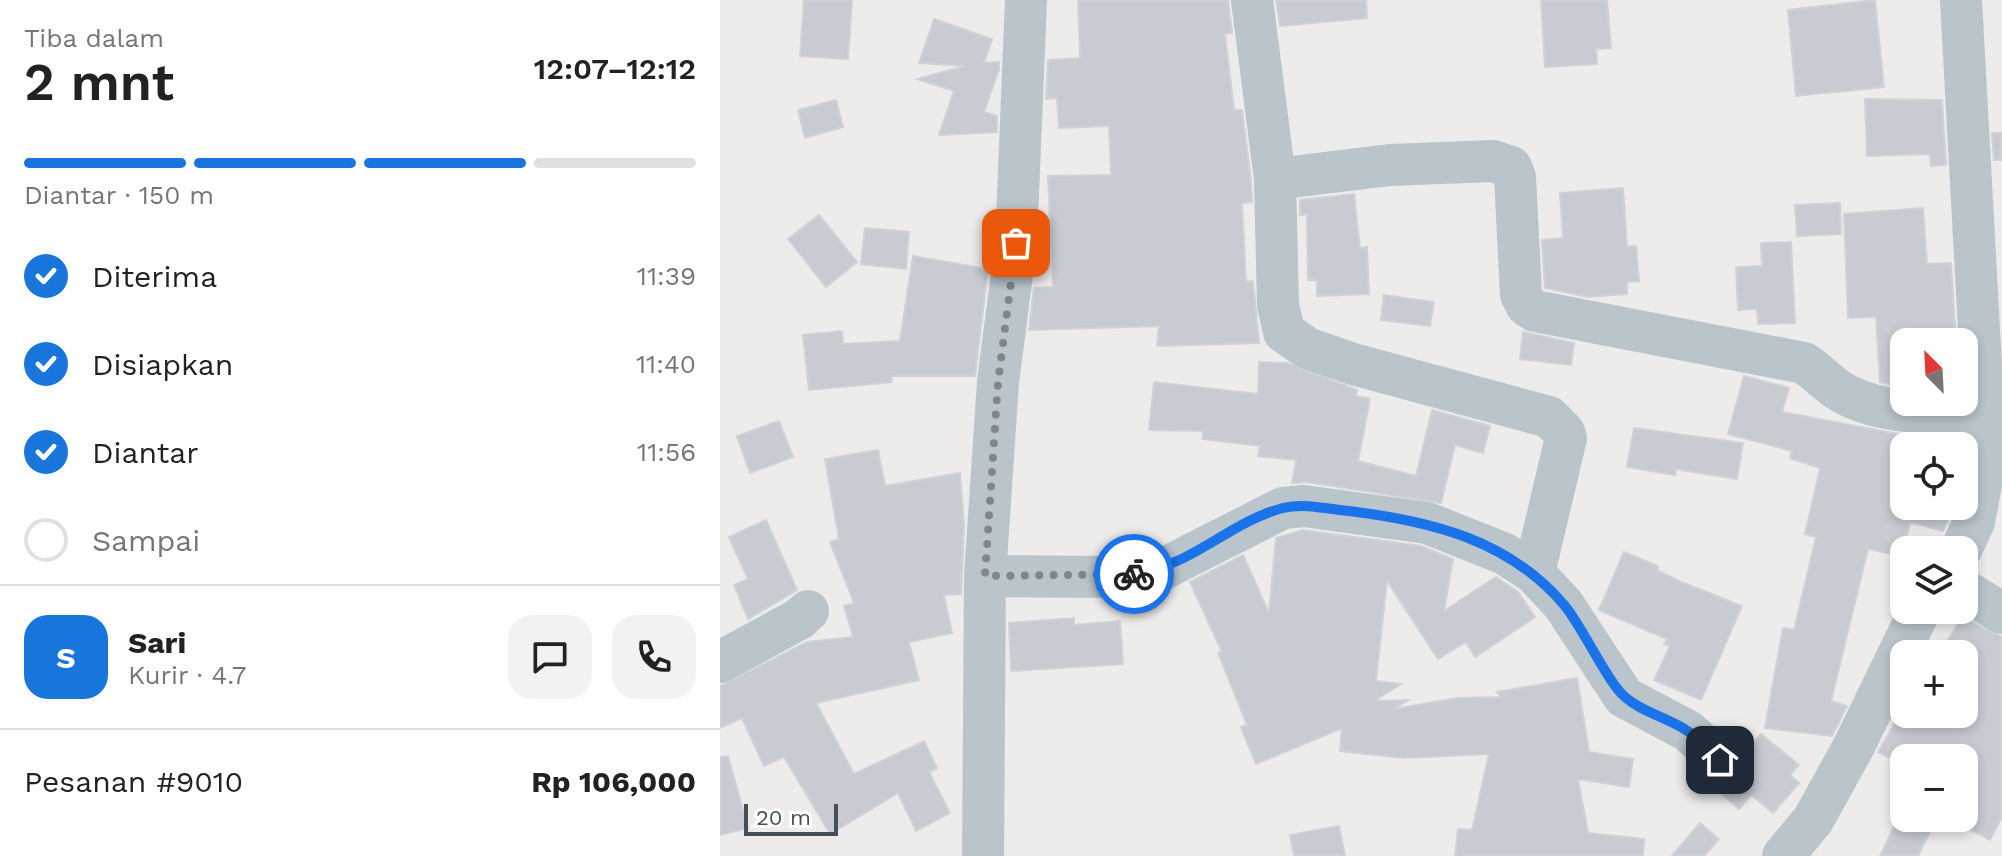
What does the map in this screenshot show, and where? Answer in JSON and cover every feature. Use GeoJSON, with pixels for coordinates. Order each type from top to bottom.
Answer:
{"type":"FeatureCollection","features":[{"type":"Feature","properties":{"kind":"street"},"geometry":{"type":"LineString","coordinates":[[983,856],[985,576],[998,382],[1016,243],[1026,0]]}},
{"type":"Feature","properties":{"kind":"street"},"geometry":{"type":"LineString","coordinates":[[1252,0],[1275,179],[1278,305],[1284,332],[1307,348],[1353,364],[1549,417],[1564,432],[1534,573]]}},
{"type":"Feature","properties":{"kind":"street"},"geometry":{"type":"LineString","coordinates":[[1961,0],[1986,457],[1974,522],[1968,536]]}},
{"type":"Feature","properties":{"kind":"street"},"geometry":{"type":"LineString","coordinates":[[1275,179],[1390,165],[1493,161],[1511,167],[1515,177],[1521,295],[1527,306],[1535,311],[1804,363],[1839,391],[1864,404],[1926,413],[1984,412]]}},
{"type":"Feature","properties":{"kind":"street"},"geometry":{"type":"LineString","coordinates":[[985,576],[1115,577],[1161,570],[1263,516],[1304,506],[1441,528],[1505,554],[1534,573],[1580,626],[1624,697],[1688,731],[1720,760]]}},
{"type":"Feature","properties":{"kind":"street"},"geometry":{"type":"LineString","coordinates":[[1978,598],[2002,613]]}},
{"type":"Feature","properties":{"kind":"street"},"geometry":{"type":"LineString","coordinates":[[720,662],[808,611]]}},
{"type":"Feature","properties":{"kind":"street"},"geometry":{"type":"LineString","coordinates":[[1783,856],[1813,820],[1841,771],[1913,624]]}},
{"type":"Feature","properties":{"kind":"building"},"geometry":{"type":"Polygon","coordinates":[[[804,0],[852,0],[848,59],[800,56],[804,0]]]}},
{"type":"Feature","properties":{"kind":"building"},"geometry":{"type":"Polygon","coordinates":[[[1078,0],[1228,0],[1232,33],[1225,34],[1234,110],[1242,110],[1251,181],[1252,202],[1242,203],[1246,282],[1253,281],[1259,343],[1157,346],[1159,326],[1029,330],[1034,288],[1053,287],[1048,176],[1111,175],[1109,126],[1059,128],[1057,98],[1046,99],[1048,60],[1080,58],[1078,0]]]}},
{"type":"Feature","properties":{"kind":"building"},"geometry":{"type":"Polygon","coordinates":[[[1276,0],[1366,0],[1367,18],[1280,26],[1276,0]]]}},
{"type":"Feature","properties":{"kind":"building"},"geometry":{"type":"Polygon","coordinates":[[[1541,0],[1607,0],[1611,48],[1596,49],[1597,64],[1545,67],[1541,0]]]}},
{"type":"Feature","properties":{"kind":"building"},"geometry":{"type":"Polygon","coordinates":[[[1875,0],[1884,87],[1796,96],[1788,10],[1875,0]]]}},
{"type":"Feature","properties":{"kind":"building"},"geometry":{"type":"Polygon","coordinates":[[[934,19],[992,39],[984,63],[999,62],[999,69],[984,112],[997,116],[997,132],[939,135],[954,91],[917,79],[965,66],[919,63],[934,19]]]}},
{"type":"Feature","properties":{"kind":"building"},"geometry":{"type":"Polygon","coordinates":[[[1865,99],[1942,100],[1946,165],[1931,166],[1930,154],[1867,156],[1865,99]]]}},
{"type":"Feature","properties":{"kind":"building"},"geometry":{"type":"Polygon","coordinates":[[[836,100],[843,127],[805,138],[798,110],[836,100]]]}},
{"type":"Feature","properties":{"kind":"building"},"geometry":{"type":"Polygon","coordinates":[[[1992,133],[2002,133],[2002,160],[1994,160],[1992,133]]]}},
{"type":"Feature","properties":{"kind":"building"},"geometry":{"type":"Polygon","coordinates":[[[1623,188],[1627,247],[1636,246],[1639,281],[1627,282],[1627,294],[1588,297],[1545,288],[1542,240],[1563,238],[1560,193],[1623,188]]]}},
{"type":"Feature","properties":{"kind":"building"},"geometry":{"type":"Polygon","coordinates":[[[1354,194],[1360,248],[1367,247],[1369,294],[1317,296],[1317,280],[1308,280],[1307,214],[1300,215],[1300,200],[1354,194]]]}},
{"type":"Feature","properties":{"kind":"building"},"geometry":{"type":"Polygon","coordinates":[[[1840,203],[1841,234],[1797,236],[1795,205],[1840,203]]]}},
{"type":"Feature","properties":{"kind":"building"},"geometry":{"type":"Polygon","coordinates":[[[1923,208],[1927,264],[1951,263],[1955,328],[1890,328],[1890,384],[1880,382],[1876,317],[1848,318],[1844,214],[1923,208]]]}},
{"type":"Feature","properties":{"kind":"building"},"geometry":{"type":"Polygon","coordinates":[[[819,215],[857,262],[826,287],[788,239],[819,215]]]}},
{"type":"Feature","properties":{"kind":"building"},"geometry":{"type":"Polygon","coordinates":[[[865,228],[909,232],[906,269],[861,264],[865,228]]]}},
{"type":"Feature","properties":{"kind":"building"},"geometry":{"type":"Polygon","coordinates":[[[1791,242],[1795,323],[1758,324],[1757,309],[1738,310],[1736,267],[1762,266],[1761,243],[1791,242]]]}},
{"type":"Feature","properties":{"kind":"building"},"geometry":{"type":"Polygon","coordinates":[[[913,256],[988,269],[975,376],[891,376],[892,382],[809,390],[803,335],[842,331],[843,344],[900,341],[913,256]]]}},
{"type":"Feature","properties":{"kind":"building"},"geometry":{"type":"Polygon","coordinates":[[[1384,295],[1434,302],[1430,326],[1381,320],[1384,295]]]}},
{"type":"Feature","properties":{"kind":"building"},"geometry":{"type":"Polygon","coordinates":[[[1523,332],[1574,343],[1571,365],[1520,359],[1523,332]]]}},
{"type":"Feature","properties":{"kind":"building"},"geometry":{"type":"Polygon","coordinates":[[[1259,362],[1287,363],[1357,390],[1356,396],[1370,399],[1358,461],[1416,476],[1432,410],[1490,426],[1483,453],[1455,445],[1441,503],[1307,482],[1292,483],[1296,460],[1258,456],[1260,446],[1202,439],[1203,431],[1149,430],[1154,382],[1258,394],[1259,362]]]}},
{"type":"Feature","properties":{"kind":"building"},"geometry":{"type":"Polygon","coordinates":[[[1744,376],[1789,388],[1782,412],[1890,432],[1890,520],[1947,520],[1943,531],[1910,522],[1907,536],[1890,536],[1890,554],[1868,549],[1831,701],[1847,706],[1832,736],[1765,728],[1783,628],[1794,630],[1816,537],[1805,534],[1820,468],[1790,458],[1792,451],[1728,434],[1744,376]]]}},
{"type":"Feature","properties":{"kind":"building"},"geometry":{"type":"Polygon","coordinates":[[[779,421],[793,457],[750,473],[737,436],[779,421]]]}},
{"type":"Feature","properties":{"kind":"building"},"geometry":{"type":"Polygon","coordinates":[[[1634,428],[1743,443],[1737,479],[1676,469],[1675,475],[1627,467],[1634,428]]]}},
{"type":"Feature","properties":{"kind":"building"},"geometry":{"type":"Polygon","coordinates":[[[878,450],[885,486],[960,473],[964,525],[961,594],[944,595],[952,633],[909,642],[919,680],[816,703],[854,774],[924,741],[937,768],[929,772],[950,813],[916,831],[898,793],[830,834],[784,757],[764,766],[742,718],[720,728],[720,686],[807,642],[853,637],[844,606],[854,603],[830,542],[839,539],[825,459],[878,450]]]}},
{"type":"Feature","properties":{"kind":"building"},"geometry":{"type":"Polygon","coordinates":[[[766,520],[797,590],[748,619],[734,585],[748,579],[729,537],[766,520]]]}},
{"type":"Feature","properties":{"kind":"building"},"geometry":{"type":"Polygon","coordinates":[[[1303,530],[1421,546],[1453,559],[1444,611],[1496,577],[1518,592],[1535,617],[1475,657],[1466,642],[1438,659],[1387,581],[1376,681],[1401,684],[1374,701],[1408,700],[1394,709],[1458,698],[1501,697],[1497,692],[1577,678],[1589,752],[1633,759],[1629,787],[1578,779],[1588,833],[1644,839],[1643,856],[1455,856],[1458,829],[1472,830],[1489,754],[1404,758],[1340,751],[1342,728],[1256,764],[1241,727],[1247,725],[1218,653],[1222,652],[1190,582],[1243,555],[1269,613],[1276,538],[1303,530]]]}},
{"type":"Feature","properties":{"kind":"building"},"geometry":{"type":"Polygon","coordinates":[[[1624,552],[1658,566],[1657,570],[1679,581],[1742,606],[1701,700],[1654,680],[1670,646],[1664,644],[1667,639],[1599,610],[1624,552]]]}},
{"type":"Feature","properties":{"kind":"building"},"geometry":{"type":"Polygon","coordinates":[[[1074,618],[1074,625],[1120,621],[1123,664],[1011,671],[1009,623],[1074,618]]]}},
{"type":"Feature","properties":{"kind":"building"},"geometry":{"type":"Polygon","coordinates":[[[1958,624],[1976,624],[2002,637],[2002,817],[1990,840],[1975,832],[1978,832],[1978,744],[1890,744],[1890,758],[1878,752],[1892,728],[1978,728],[1978,640],[1948,640],[1958,624]]]}},
{"type":"Feature","properties":{"kind":"building"},"geometry":{"type":"Polygon","coordinates":[[[1761,734],[1799,765],[1790,775],[1799,783],[1773,813],[1751,795],[1739,809],[1715,788],[1738,775],[1743,755],[1761,734]]]}},
{"type":"Feature","properties":{"kind":"building"},"geometry":{"type":"Polygon","coordinates":[[[728,756],[748,828],[720,835],[720,757],[728,756]]]}},
{"type":"Feature","properties":{"kind":"building"},"geometry":{"type":"Polygon","coordinates":[[[1700,823],[1719,839],[1704,856],[1672,856],[1700,823]]]}},
{"type":"Feature","properties":{"kind":"building"},"geometry":{"type":"Polygon","coordinates":[[[1339,826],[1345,856],[1294,856],[1290,835],[1339,826]]]}},
{"type":"Feature","properties":{"kind":"building"},"geometry":{"type":"Polygon","coordinates":[[[1891,832],[1930,832],[1918,856],[1880,856],[1891,832]]]}},
{"type":"Feature","properties":{"kind":"way so far"},"geometry":{"type":"LineString","coordinates":[[1016,243],[998,382],[985,576],[1115,577],[1134,574]]}},
{"type":"Feature","properties":{"kind":"route"},"geometry":{"type":"LineString","coordinates":[[1134,574],[1161,570],[1184,560],[1283,508],[1304,506],[1378,515],[1427,523],[1456,532],[1505,554],[1534,573],[1580,626],[1624,697],[1688,731],[1720,760]]}}]}
